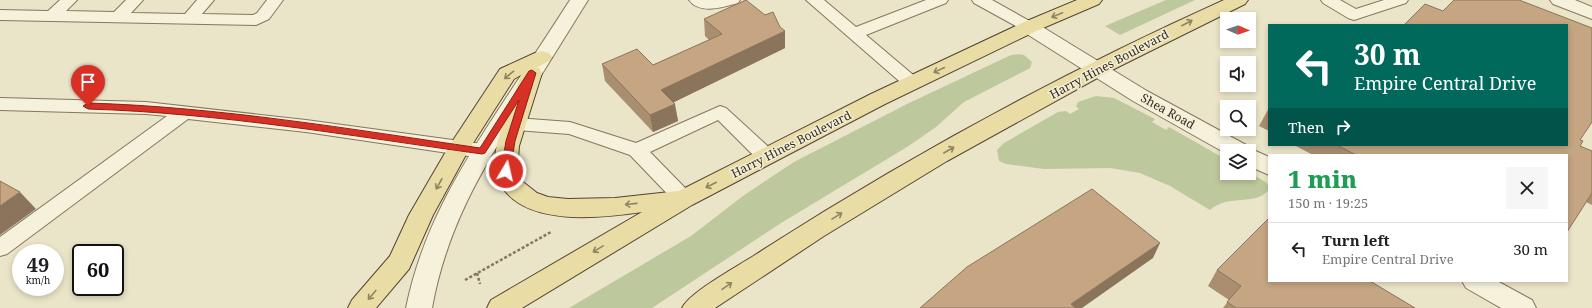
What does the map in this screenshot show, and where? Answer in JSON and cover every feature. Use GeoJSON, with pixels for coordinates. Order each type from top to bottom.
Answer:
{"type":"FeatureCollection","features":[{"type":"Feature","properties":{"kind":"main road","name":"Harry Hines Boulevard"},"geometry":{"type":"LineString","coordinates":[[500,308],[684,198],[912,83],[1029,27],[1093,0]]}},
{"type":"Feature","properties":{"kind":"main road","name":"Harry Hines Boulevard"},"geometry":{"type":"LineString","coordinates":[[695,308],[752,268],[846,210],[953,147],[1097,69],[1194,20],[1239,0]]}},
{"type":"Feature","properties":{"kind":"main road"},"geometry":{"type":"LineString","coordinates":[[537,65],[510,141],[506,171],[511,184],[520,195],[537,203],[555,208],[603,208],[684,198]]}},
{"type":"Feature","properties":{"kind":"main road"},"geometry":{"type":"LineString","coordinates":[[361,308],[400,262],[422,215],[459,148],[507,74],[537,65]]}},
{"type":"Feature","properties":{"kind":"street"},"geometry":{"type":"LineString","coordinates":[[419,308],[421,291],[438,238],[454,202],[482,151],[579,0]]}},
{"type":"Feature","properties":{"kind":"street"},"geometry":{"type":"LineString","coordinates":[[1559,0],[1592,13]]}},
{"type":"Feature","properties":{"kind":"street","name":"Shea Road"},"geometry":{"type":"LineString","coordinates":[[1029,27],[1140,96],[1227,144]]}},
{"type":"Feature","properties":{"kind":"street"},"geometry":{"type":"LineString","coordinates":[[1256,160],[1268,166]]}},
{"type":"Feature","properties":{"kind":"street"},"geometry":{"type":"LineString","coordinates":[[1477,282],[1524,308]]}},
{"type":"Feature","properties":{"kind":"lane"},"geometry":{"type":"LineString","coordinates":[[52,16],[69,0]]}},
{"type":"Feature","properties":{"kind":"lane"},"geometry":{"type":"LineString","coordinates":[[118,17],[135,0]]}},
{"type":"Feature","properties":{"kind":"lane"},"geometry":{"type":"LineString","coordinates":[[189,19],[206,0]]}},
{"type":"Feature","properties":{"kind":"lane"},"geometry":{"type":"LineString","coordinates":[[0,15],[256,20],[263,16],[275,0]]}},
{"type":"Feature","properties":{"kind":"lane"},"geometry":{"type":"LineString","coordinates":[[697,0],[711,5],[732,0]]}},
{"type":"Feature","properties":{"kind":"lane"},"geometry":{"type":"LineString","coordinates":[[814,0],[912,83]]}},
{"type":"Feature","properties":{"kind":"lane"},"geometry":{"type":"LineString","coordinates":[[854,34],[940,0]]}},
{"type":"Feature","properties":{"kind":"lane"},"geometry":{"type":"LineString","coordinates":[[980,0],[1029,27]]}},
{"type":"Feature","properties":{"kind":"lane"},"geometry":{"type":"LineString","coordinates":[[1329,0],[1354,15],[1400,0]]}},
{"type":"Feature","properties":{"kind":"lane"},"geometry":{"type":"LineString","coordinates":[[0,104],[146,108],[306,126],[482,151]]}},
{"type":"Feature","properties":{"kind":"lane"},"geometry":{"type":"LineString","coordinates":[[0,248],[185,112]]}},
{"type":"Feature","properties":{"kind":"lane"},"geometry":{"type":"LineString","coordinates":[[637,150],[720,112],[766,156]]}},
{"type":"Feature","properties":{"kind":"lane"},"geometry":{"type":"LineString","coordinates":[[516,124],[570,128],[637,150],[684,198]]}},
{"type":"Feature","properties":{"kind":"path"},"geometry":{"type":"LineString","coordinates":[[465,280],[555,230]]}},
{"type":"Feature","properties":{"kind":"path"},"geometry":{"type":"LineString","coordinates":[[477,273],[480,284]]}},
{"type":"Feature","properties":{"kind":"green space"},"geometry":{"type":"Polygon","coordinates":[[[1166,0],[1195,0],[1120,35],[1105,26],[1166,0]]]}},
{"type":"Feature","properties":{"kind":"green space"},"geometry":{"type":"Polygon","coordinates":[[[1011,55],[1024,55],[1032,62],[1030,68],[964,102],[936,127],[907,147],[781,223],[652,308],[569,308],[691,236],[743,196],[794,162],[907,104],[1011,55]]]}},
{"type":"Feature","properties":{"kind":"green space"},"geometry":{"type":"Polygon","coordinates":[[[1096,96],[1114,98],[1155,119],[1152,122],[1166,130],[1169,127],[1220,156],[1220,180],[1256,180],[1256,176],[1267,183],[1268,190],[1264,194],[1257,197],[1226,202],[1217,205],[1210,210],[1170,186],[1140,173],[1110,168],[1044,169],[1006,164],[999,161],[997,150],[1004,143],[1058,112],[1066,111],[1070,114],[1079,109],[1076,106],[1078,102],[1096,96]]]}},
{"type":"Feature","properties":{"kind":"building"},"geometry":{"type":"Polygon","coordinates":[[[746,0],[765,15],[773,12],[780,27],[785,31],[661,90],[675,104],[650,115],[602,64],[637,49],[653,65],[722,34],[704,19],[746,0]]]}},
{"type":"Feature","properties":{"kind":"building"},"geometry":{"type":"Polygon","coordinates":[[[1454,0],[1519,0],[1592,28],[1592,122],[1580,140],[1583,141],[1580,146],[1592,151],[1592,193],[1568,230],[1568,154],[1354,154],[1339,146],[1568,146],[1568,24],[1405,24],[1425,4],[1443,11],[1454,0]]]}},
{"type":"Feature","properties":{"kind":"building"},"geometry":{"type":"Polygon","coordinates":[[[0,181],[20,192],[0,206],[0,181]]]}},
{"type":"Feature","properties":{"kind":"building"},"geometry":{"type":"Polygon","coordinates":[[[1092,189],[1160,243],[1071,304],[1076,308],[920,308],[967,267],[1092,189]]]}},
{"type":"Feature","properties":{"kind":"building"},"geometry":{"type":"Polygon","coordinates":[[[1268,219],[1268,282],[1372,282],[1415,308],[1236,308],[1227,302],[1241,286],[1217,270],[1268,219]]]}},
{"type":"Feature","properties":{"kind":"route"},"geometry":{"type":"LineString","coordinates":[[88,106],[146,108],[306,126],[482,151],[532,73],[510,141],[506,171]]}}]}
